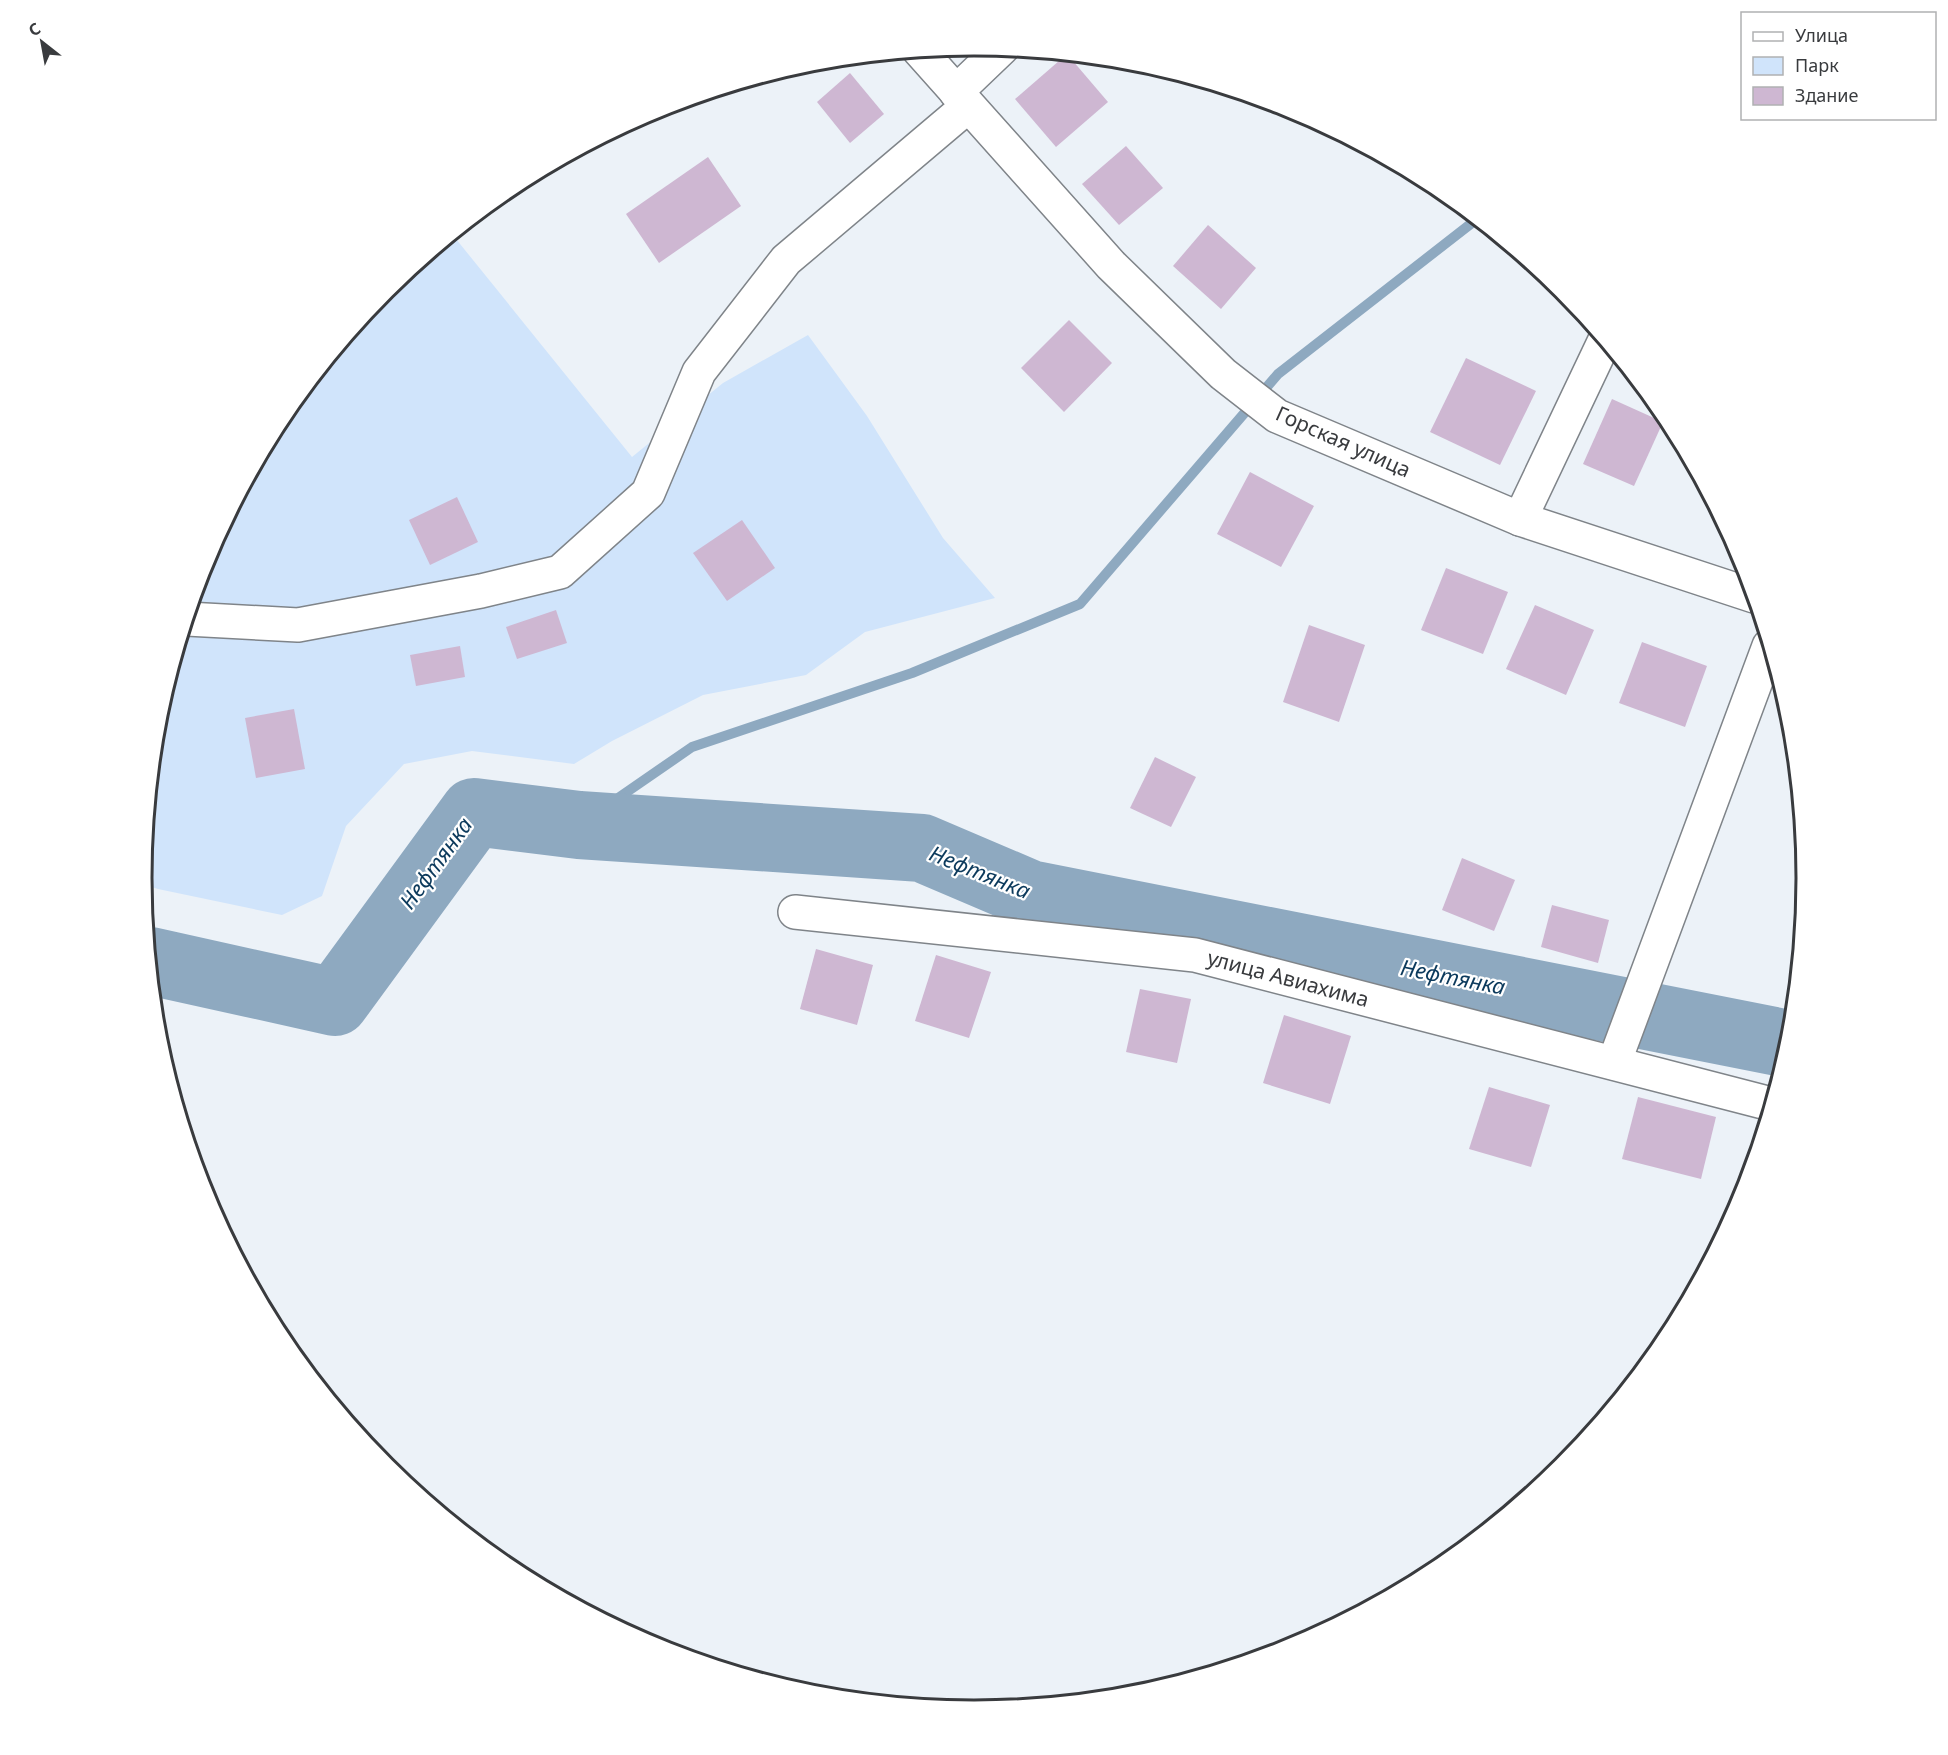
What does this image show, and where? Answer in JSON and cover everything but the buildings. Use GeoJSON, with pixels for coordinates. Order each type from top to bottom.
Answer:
{"type":"FeatureCollection","features":[{"type":"Feature","properties":{"kind":"street"},"geometry":{"type":"LineString","coordinates":[[194,619],[298,625],[481,591],[560,572],[648,493],[699,372],[786,260],[962,99],[995,56]]}},
{"type":"Feature","properties":{"kind":"street","name":"Горская улица"},"geometry":{"type":"LineString","coordinates":[[925,57],[1111,266],[1223,374],[1277,416],[1520,519],[1744,593]]}},
{"type":"Feature","properties":{"kind":"street"},"geometry":{"type":"LineString","coordinates":[[1520,519],[1601,347]]}},
{"type":"Feature","properties":{"kind":"street"},"geometry":{"type":"LineString","coordinates":[[1614,1063],[1765,656]]}},
{"type":"Feature","properties":{"kind":"street","name":"улица Авиахима"},"geometry":{"type":"LineString","coordinates":[[795,912],[1195,954],[1764,1102]]}},
{"type":"Feature","properties":{"kind":"green space"},"geometry":{"type":"Polygon","coordinates":[[[456,239],[632,457],[723,383],[808,335],[867,416],[943,538],[995,598],[865,632],[806,675],[703,695],[612,741],[574,764],[472,751],[404,764],[346,826],[322,896],[282,915],[152,887],[154,824],[159,770],[168,717],[180,665],[196,613],[237,514],[262,466],[322,377],[393,296],[456,239]]]}},
{"type":"Feature","properties":{"kind":"waterway"},"geometry":{"type":"LineString","coordinates":[[579,825],[692,747],[912,673],[1080,604],[1278,374],[1472,223]]}},
{"type":"Feature","properties":{"kind":"waterway","name":"Нефтянка"},"geometry":{"type":"LineString","coordinates":[[157,963],[335,1002],[474,812],[579,825],[922,848],[1030,894],[1779,1042]]}}]}
